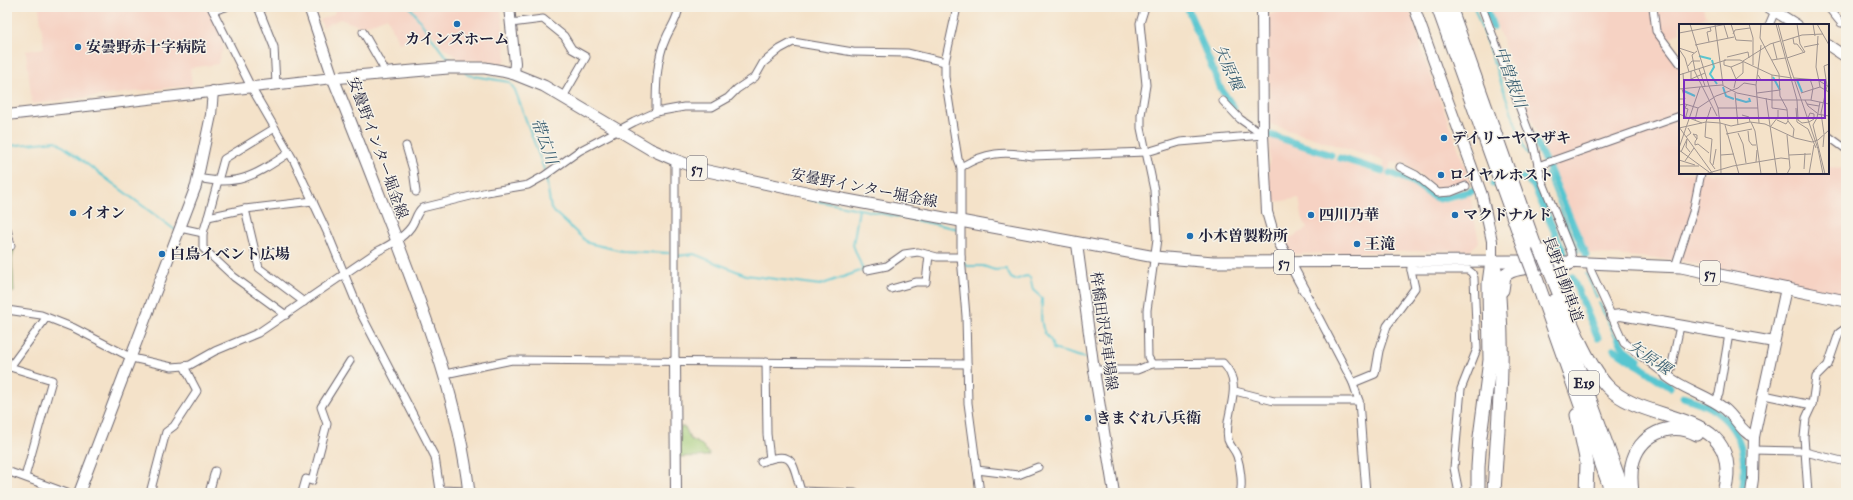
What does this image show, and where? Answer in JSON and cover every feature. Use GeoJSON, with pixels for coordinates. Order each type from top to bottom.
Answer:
{"type":"FeatureCollection","features":[{"type":"Feature","properties":{"kind":"highway","name":"長野自動車道"},"geometry":{"type":"LineString","coordinates":[[1438,7],[1535,252]]}},
{"type":"Feature","properties":{"kind":"highway"},"geometry":{"type":"LineString","coordinates":[[1450,7],[1543,273],[1587,356],[1600,378],[1615,394],[1631,404],[1692,423],[1712,436],[1722,451],[1725,459],[1726,476],[1724,493]]}},
{"type":"Feature","properties":{"kind":"highway"},"geometry":{"type":"LineString","coordinates":[[1492,261],[1498,282],[1501,326]]}},
{"type":"Feature","properties":{"kind":"highway"},"geometry":{"type":"LineString","coordinates":[[1478,489],[1483,406],[1490,360],[1489,283],[1492,261]]}},
{"type":"Feature","properties":{"kind":"highway"},"geometry":{"type":"LineString","coordinates":[[1494,493],[1500,405],[1502,281],[1507,272],[1518,269],[1559,267],[1572,262]]}},
{"type":"Feature","properties":{"kind":"highway"},"geometry":{"type":"LineString","coordinates":[[1543,273],[1538,291],[1579,425],[1587,463],[1586,493]]}},
{"type":"Feature","properties":{"kind":"highway","name":"長野自動車道"},"geometry":{"type":"LineString","coordinates":[[1543,273],[1612,493]]}},
{"type":"Feature","properties":{"kind":"highway","name":"長野自動車道"},"geometry":{"type":"LineString","coordinates":[[1543,273],[1624,493]]}},
{"type":"Feature","properties":{"kind":"highway"},"geometry":{"type":"LineString","coordinates":[[1632,493],[1631,466],[1640,446],[1650,436],[1657,432],[1680,428],[1696,433],[1713,449],[1719,468],[1716,493]]}},
{"type":"Feature","properties":{"kind":"highway"},"geometry":{"type":"LineString","coordinates":[[1495,469],[1498,493]]}},
{"type":"Feature","properties":{"kind":"main road","name":"安曇野インター堀金線"},"geometry":{"type":"LineString","coordinates":[[469,492],[463,448],[445,374],[431,331],[333,78],[386,72],[466,68],[485,68],[514,74],[544,86],[618,131],[674,160],[722,175],[1078,244],[1155,257],[1213,262],[1289,262],[1411,266],[1492,261],[1590,262],[1675,267],[1846,301]]}},
{"type":"Feature","properties":{"kind":"street"},"geometry":{"type":"LineString","coordinates":[[226,7],[212,9],[250,87],[289,153],[313,201],[360,312],[435,457],[440,490],[469,492]]}},
{"type":"Feature","properties":{"kind":"street"},"geometry":{"type":"LineString","coordinates":[[258,7],[274,47],[276,84]]}},
{"type":"Feature","properties":{"kind":"street"},"geometry":{"type":"LineString","coordinates":[[7,110],[7,115],[333,78],[309,7]]}},
{"type":"Feature","properties":{"kind":"street"},"geometry":{"type":"LineString","coordinates":[[509,7],[515,63],[514,74]]}},
{"type":"Feature","properties":{"kind":"street"},"geometry":{"type":"LineString","coordinates":[[656,112],[656,84],[662,50],[666,38],[677,20],[679,7]]}},
{"type":"Feature","properties":{"kind":"street"},"geometry":{"type":"LineString","coordinates":[[957,7],[945,62],[945,77],[958,158],[961,167],[961,258],[968,403],[980,493]]}},
{"type":"Feature","properties":{"kind":"street"},"geometry":{"type":"LineString","coordinates":[[1143,7],[1140,30],[1146,85],[1141,115],[1141,128],[1154,190],[1157,239],[1148,293],[1147,310],[1148,357],[1152,364]]}},
{"type":"Feature","properties":{"kind":"street"},"geometry":{"type":"LineString","coordinates":[[1262,7],[1263,136],[1267,212],[1272,229],[1353,383],[1359,401],[1366,493]]}},
{"type":"Feature","properties":{"kind":"street"},"geometry":{"type":"LineString","coordinates":[[1414,7],[1478,183],[1492,241],[1492,261]]}},
{"type":"Feature","properties":{"kind":"street"},"geometry":{"type":"LineString","coordinates":[[1482,7],[1533,143],[1538,166],[1571,252],[1572,262]]}},
{"type":"Feature","properties":{"kind":"street"},"geometry":{"type":"LineString","coordinates":[[1653,7],[1656,31],[1679,62]]}},
{"type":"Feature","properties":{"kind":"street"},"geometry":{"type":"LineString","coordinates":[[1828,7],[1841,23],[1846,23]]}},
{"type":"Feature","properties":{"kind":"street"},"geometry":{"type":"LineString","coordinates":[[1769,24],[1771,8],[1795,24]]}},
{"type":"Feature","properties":{"kind":"street"},"geometry":{"type":"LineString","coordinates":[[511,23],[543,19],[564,36],[572,49],[586,57],[563,97]]}},
{"type":"Feature","properties":{"kind":"street"},"geometry":{"type":"LineString","coordinates":[[363,32],[386,72]]}},
{"type":"Feature","properties":{"kind":"street"},"geometry":{"type":"LineString","coordinates":[[7,310],[46,318],[74,328],[132,358],[172,367],[184,366],[215,350],[258,333],[286,315],[344,274],[396,240],[411,227],[417,212],[422,208],[487,192],[528,185],[544,176],[579,151],[656,112],[684,107],[712,107],[728,98],[737,89],[755,77],[763,63],[780,49],[793,42],[853,52],[907,53],[945,62]]}},
{"type":"Feature","properties":{"kind":"street"},"geometry":{"type":"LineString","coordinates":[[1829,47],[1846,57]]}},
{"type":"Feature","properties":{"kind":"street"},"geometry":{"type":"LineString","coordinates":[[79,493],[132,358],[198,178],[211,115],[213,91]]}},
{"type":"Feature","properties":{"kind":"street"},"geometry":{"type":"LineString","coordinates":[[1223,101],[1240,119],[1263,136]]}},
{"type":"Feature","properties":{"kind":"street"},"geometry":{"type":"LineString","coordinates":[[1538,166],[1679,116]]}},
{"type":"Feature","properties":{"kind":"street"},"geometry":{"type":"LineString","coordinates":[[275,128],[224,159],[203,233],[203,248],[217,263],[286,315]]}},
{"type":"Feature","properties":{"kind":"street"},"geometry":{"type":"LineString","coordinates":[[961,167],[974,159],[991,153],[1017,153],[1032,156],[1147,152],[1180,142],[1263,136]]}},
{"type":"Feature","properties":{"kind":"street"},"geometry":{"type":"LineString","coordinates":[[1829,137],[1846,149]]}},
{"type":"Feature","properties":{"kind":"street"},"geometry":{"type":"LineString","coordinates":[[406,146],[413,170],[416,192]]}},
{"type":"Feature","properties":{"kind":"street"},"geometry":{"type":"LineString","coordinates":[[198,178],[218,182],[250,177],[289,153]]}},
{"type":"Feature","properties":{"kind":"street"},"geometry":{"type":"LineString","coordinates":[[674,160],[674,361],[676,493]]}},
{"type":"Feature","properties":{"kind":"street"},"geometry":{"type":"LineString","coordinates":[[1400,167],[1416,176],[1438,193],[1451,192],[1466,186]]}},
{"type":"Feature","properties":{"kind":"street"},"geometry":{"type":"LineString","coordinates":[[1675,267],[1693,212],[1701,174]]}},
{"type":"Feature","properties":{"kind":"street"},"geometry":{"type":"LineString","coordinates":[[208,218],[245,209],[313,201]]}},
{"type":"Feature","properties":{"kind":"street"},"geometry":{"type":"LineString","coordinates":[[245,209],[259,268],[304,302]]}},
{"type":"Feature","properties":{"kind":"street"},"geometry":{"type":"LineString","coordinates":[[180,228],[203,233]]}},
{"type":"Feature","properties":{"kind":"street"},"geometry":{"type":"LineString","coordinates":[[7,229],[11,246],[7,246]]}},
{"type":"Feature","properties":{"kind":"street","name":"梓橋田沢停車場線"},"geometry":{"type":"LineString","coordinates":[[1078,244],[1094,370],[1114,493]]}},
{"type":"Feature","properties":{"kind":"street"},"geometry":{"type":"LineString","coordinates":[[867,270],[887,266],[904,254],[918,252],[937,257],[961,258]]}},
{"type":"Feature","properties":{"kind":"street"},"geometry":{"type":"LineString","coordinates":[[891,289],[916,282],[926,282],[928,254]]}},
{"type":"Feature","properties":{"kind":"street"},"geometry":{"type":"LineString","coordinates":[[1590,262],[1591,271],[1626,345],[1681,386],[1715,402],[1732,416],[1748,435],[1754,437]]}},
{"type":"Feature","properties":{"kind":"street"},"geometry":{"type":"LineString","coordinates":[[1353,383],[1376,374],[1379,351],[1387,326],[1415,288],[1411,266],[1468,270],[1472,273],[1474,278],[1477,349],[1461,389],[1454,468],[1459,493]]}},
{"type":"Feature","properties":{"kind":"street"},"geometry":{"type":"LineString","coordinates":[[1751,493],[1753,479],[1754,437],[1786,288]]}},
{"type":"Feature","properties":{"kind":"street"},"geometry":{"type":"LineString","coordinates":[[1612,316],[1621,315],[1774,342]]}},
{"type":"Feature","properties":{"kind":"street"},"geometry":{"type":"LineString","coordinates":[[25,477],[52,380],[10,367],[46,318]]}},
{"type":"Feature","properties":{"kind":"street"},"geometry":{"type":"LineString","coordinates":[[1667,376],[1680,326]]}},
{"type":"Feature","properties":{"kind":"street"},"geometry":{"type":"LineString","coordinates":[[1808,493],[1804,428],[1806,418],[1812,405],[1816,377],[1828,365],[1839,334],[1846,328]]}},
{"type":"Feature","properties":{"kind":"street"},"geometry":{"type":"LineString","coordinates":[[1715,402],[1719,394],[1729,334]]}},
{"type":"Feature","properties":{"kind":"street"},"geometry":{"type":"LineString","coordinates":[[445,374],[512,360],[967,364]]}},
{"type":"Feature","properties":{"kind":"street"},"geometry":{"type":"LineString","coordinates":[[302,493],[306,480],[312,481],[327,424],[321,407],[350,361]]}},
{"type":"Feature","properties":{"kind":"street"},"geometry":{"type":"LineString","coordinates":[[766,362],[767,434],[770,459]]}},
{"type":"Feature","properties":{"kind":"street"},"geometry":{"type":"LineString","coordinates":[[1094,370],[1137,370],[1152,364],[1223,363],[1228,368],[1234,381],[1235,391],[1228,438],[1237,456],[1240,493]]}},
{"type":"Feature","properties":{"kind":"street"},"geometry":{"type":"LineString","coordinates":[[150,493],[166,432],[174,426],[197,391],[184,366]]}},
{"type":"Feature","properties":{"kind":"street"},"geometry":{"type":"LineString","coordinates":[[1235,391],[1274,401],[1359,401]]}},
{"type":"Feature","properties":{"kind":"street"},"geometry":{"type":"LineString","coordinates":[[1764,395],[1812,405]]}},
{"type":"Feature","properties":{"kind":"street"},"geometry":{"type":"LineString","coordinates":[[1753,450],[1801,452],[1846,462]]}},
{"type":"Feature","properties":{"kind":"street"},"geometry":{"type":"LineString","coordinates":[[761,462],[780,456],[792,462],[801,491],[855,493]]}},
{"type":"Feature","properties":{"kind":"street"},"geometry":{"type":"LineString","coordinates":[[977,470],[1018,475],[1038,467]]}},
{"type":"Feature","properties":{"kind":"street"},"geometry":{"type":"LineString","coordinates":[[7,471],[68,493]]}},
{"type":"Feature","properties":{"kind":"street"},"geometry":{"type":"LineString","coordinates":[[209,493],[215,471]]}},
{"type":"Feature","properties":{"kind":"shaded area"},"geometry":{"type":"Polygon","coordinates":[[[39,7],[208,7],[219,32],[223,47],[218,64],[190,68],[192,85],[32,104],[26,51],[44,48],[39,7]]]}},
{"type":"Feature","properties":{"kind":"shaded area"},"geometry":{"type":"Polygon","coordinates":[[[336,7],[501,7],[506,60],[502,63],[484,60],[461,60],[443,47],[430,31],[399,43],[387,17],[367,25],[359,26],[340,19],[323,27],[320,20],[334,14],[336,7]]]}},
{"type":"Feature","properties":{"kind":"shaded area"},"geometry":{"type":"Polygon","coordinates":[[[1296,7],[1409,7],[1427,66],[1470,182],[1446,190],[1440,190],[1403,162],[1401,164],[1391,162],[1387,178],[1413,186],[1438,203],[1451,201],[1470,195],[1479,242],[1471,250],[1294,254],[1289,251],[1282,242],[1307,229],[1302,216],[1299,198],[1270,203],[1270,136],[1381,176],[1384,166],[1384,161],[1270,124],[1268,15],[1296,7]]]}},
{"type":"Feature","properties":{"kind":"shaded area"},"geometry":{"type":"Polygon","coordinates":[[[1490,7],[1702,7],[1707,16],[1694,24],[1679,24],[1679,33],[1662,43],[1668,48],[1679,70],[1679,174],[1829,174],[1829,167],[1846,168],[1846,214],[1844,225],[1846,226],[1846,295],[1677,260],[1588,253],[1530,116],[1490,7]]]}},
{"type":"Feature","properties":{"kind":"green space"},"geometry":{"type":"Polygon","coordinates":[[[14,249],[12,260],[14,292],[7,295],[7,250],[14,249]]]}},
{"type":"Feature","properties":{"kind":"green space"},"geometry":{"type":"Polygon","coordinates":[[[680,427],[685,427],[690,439],[702,445],[710,455],[699,457],[680,457],[680,427]]]}},
{"type":"Feature","properties":{"kind":"waterway","name":"帯広川"},"geometry":{"type":"LineString","coordinates":[[410,7],[442,52],[456,64]]}},
{"type":"Feature","properties":{"kind":"waterway","name":"矢原堰"},"geometry":{"type":"LineString","coordinates":[[1187,7],[1221,89],[1234,108]]}},
{"type":"Feature","properties":{"kind":"waterway","name":"中曽根川"},"geometry":{"type":"LineString","coordinates":[[1474,7],[1525,150],[1528,154]]}},
{"type":"Feature","properties":{"kind":"waterway"},"geometry":{"type":"LineString","coordinates":[[1486,7],[1493,27]]}},
{"type":"Feature","properties":{"kind":"waterway","name":"帯広川"},"geometry":{"type":"LineString","coordinates":[[465,72],[468,75],[509,82],[515,90],[545,172]]}},
{"type":"Feature","properties":{"kind":"waterway","name":"矢原堰"},"geometry":{"type":"LineString","coordinates":[[1271,135],[1331,155]]}},
{"type":"Feature","properties":{"kind":"waterway"},"geometry":{"type":"LineString","coordinates":[[7,137],[8,146],[56,141],[175,230]]}},
{"type":"Feature","properties":{"kind":"waterway"},"geometry":{"type":"LineString","coordinates":[[1534,138],[1545,161]]}},
{"type":"Feature","properties":{"kind":"waterway","name":"矢原堰"},"geometry":{"type":"LineString","coordinates":[[1340,158],[1382,171]]}},
{"type":"Feature","properties":{"kind":"waterway"},"geometry":{"type":"LineString","coordinates":[[1549,168],[1586,255]]}},
{"type":"Feature","properties":{"kind":"waterway","name":"矢原堰"},"geometry":{"type":"LineString","coordinates":[[1390,173],[1413,182],[1432,196],[1439,199],[1472,191]]}},
{"type":"Feature","properties":{"kind":"waterway","name":"中曽根川"},"geometry":{"type":"LineString","coordinates":[[1546,173],[1578,252]]}},
{"type":"Feature","properties":{"kind":"waterway","name":"帯広川"},"geometry":{"type":"LineString","coordinates":[[546,177],[551,209],[588,243],[622,251],[669,253]]}},
{"type":"Feature","properties":{"kind":"waterway","name":"矢原堰"},"geometry":{"type":"LineString","coordinates":[[1517,178],[1525,178],[1534,186],[1564,253]]}},
{"type":"Feature","properties":{"kind":"waterway"},"geometry":{"type":"LineString","coordinates":[[807,199],[859,209]]}},
{"type":"Feature","properties":{"kind":"waterway","name":"帯広川"},"geometry":{"type":"LineString","coordinates":[[677,256],[694,254],[746,275],[820,285],[863,270],[853,245],[859,209],[959,229]]}},
{"type":"Feature","properties":{"kind":"waterway"},"geometry":{"type":"LineString","coordinates":[[964,262],[967,266],[983,266],[995,270],[1006,269],[1011,278],[1015,280],[1026,276],[1030,277],[1033,290],[1042,298],[1042,325],[1045,333],[1051,341],[1053,349],[1085,358]]}},
{"type":"Feature","properties":{"kind":"waterway","name":"中曽根川"},"geometry":{"type":"LineString","coordinates":[[1586,274],[1597,298]]}},
{"type":"Feature","properties":{"kind":"waterway","name":"矢原堰"},"geometry":{"type":"LineString","coordinates":[[1572,277],[1598,338]]}},
{"type":"Feature","properties":{"kind":"waterway","name":"中曽根川"},"geometry":{"type":"LineString","coordinates":[[1599,303],[1620,347],[1638,359],[1649,373]]}},
{"type":"Feature","properties":{"kind":"waterway","name":"中曽根川"},"geometry":{"type":"LineString","coordinates":[[1619,339],[1625,349],[1638,359]]}},
{"type":"Feature","properties":{"kind":"waterway","name":"中曽根川"},"geometry":{"type":"LineString","coordinates":[[1614,349],[1670,387]]}},
{"type":"Feature","properties":{"kind":"waterway","name":"矢原堰"},"geometry":{"type":"LineString","coordinates":[[1683,397],[1712,409],[1722,417],[1736,435],[1743,457],[1744,481],[1742,493]]}},
{"type":"Feature","properties":{"kind":"place","name":"カインズホーム"},"geometry":{"type":"Point","coordinates":[457,24]}},
{"type":"Feature","properties":{"kind":"place","name":"安曇野赤十字病院"},"geometry":{"type":"Point","coordinates":[78,47]}},
{"type":"Feature","properties":{"kind":"place","name":"デイリーヤマザキ"},"geometry":{"type":"Point","coordinates":[1444,138]}},
{"type":"Feature","properties":{"kind":"place","name":"ロイヤルホスト"},"geometry":{"type":"Point","coordinates":[1441,175]}},
{"type":"Feature","properties":{"kind":"place","name":"イオン"},"geometry":{"type":"Point","coordinates":[73,213]}},
{"type":"Feature","properties":{"kind":"place","name":"四川乃華"},"geometry":{"type":"Point","coordinates":[1311,215]}},
{"type":"Feature","properties":{"kind":"place","name":"マクドナルド"},"geometry":{"type":"Point","coordinates":[1455,215]}},
{"type":"Feature","properties":{"kind":"place","name":"小木曽製粉所"},"geometry":{"type":"Point","coordinates":[1190,236]}},
{"type":"Feature","properties":{"kind":"place","name":"王滝"},"geometry":{"type":"Point","coordinates":[1357,244]}},
{"type":"Feature","properties":{"kind":"place","name":"白鳥イベント広場"},"geometry":{"type":"Point","coordinates":[162,254]}},
{"type":"Feature","properties":{"kind":"place","name":"きまぐれ八兵衛"},"geometry":{"type":"Point","coordinates":[1088,418]}}]}
